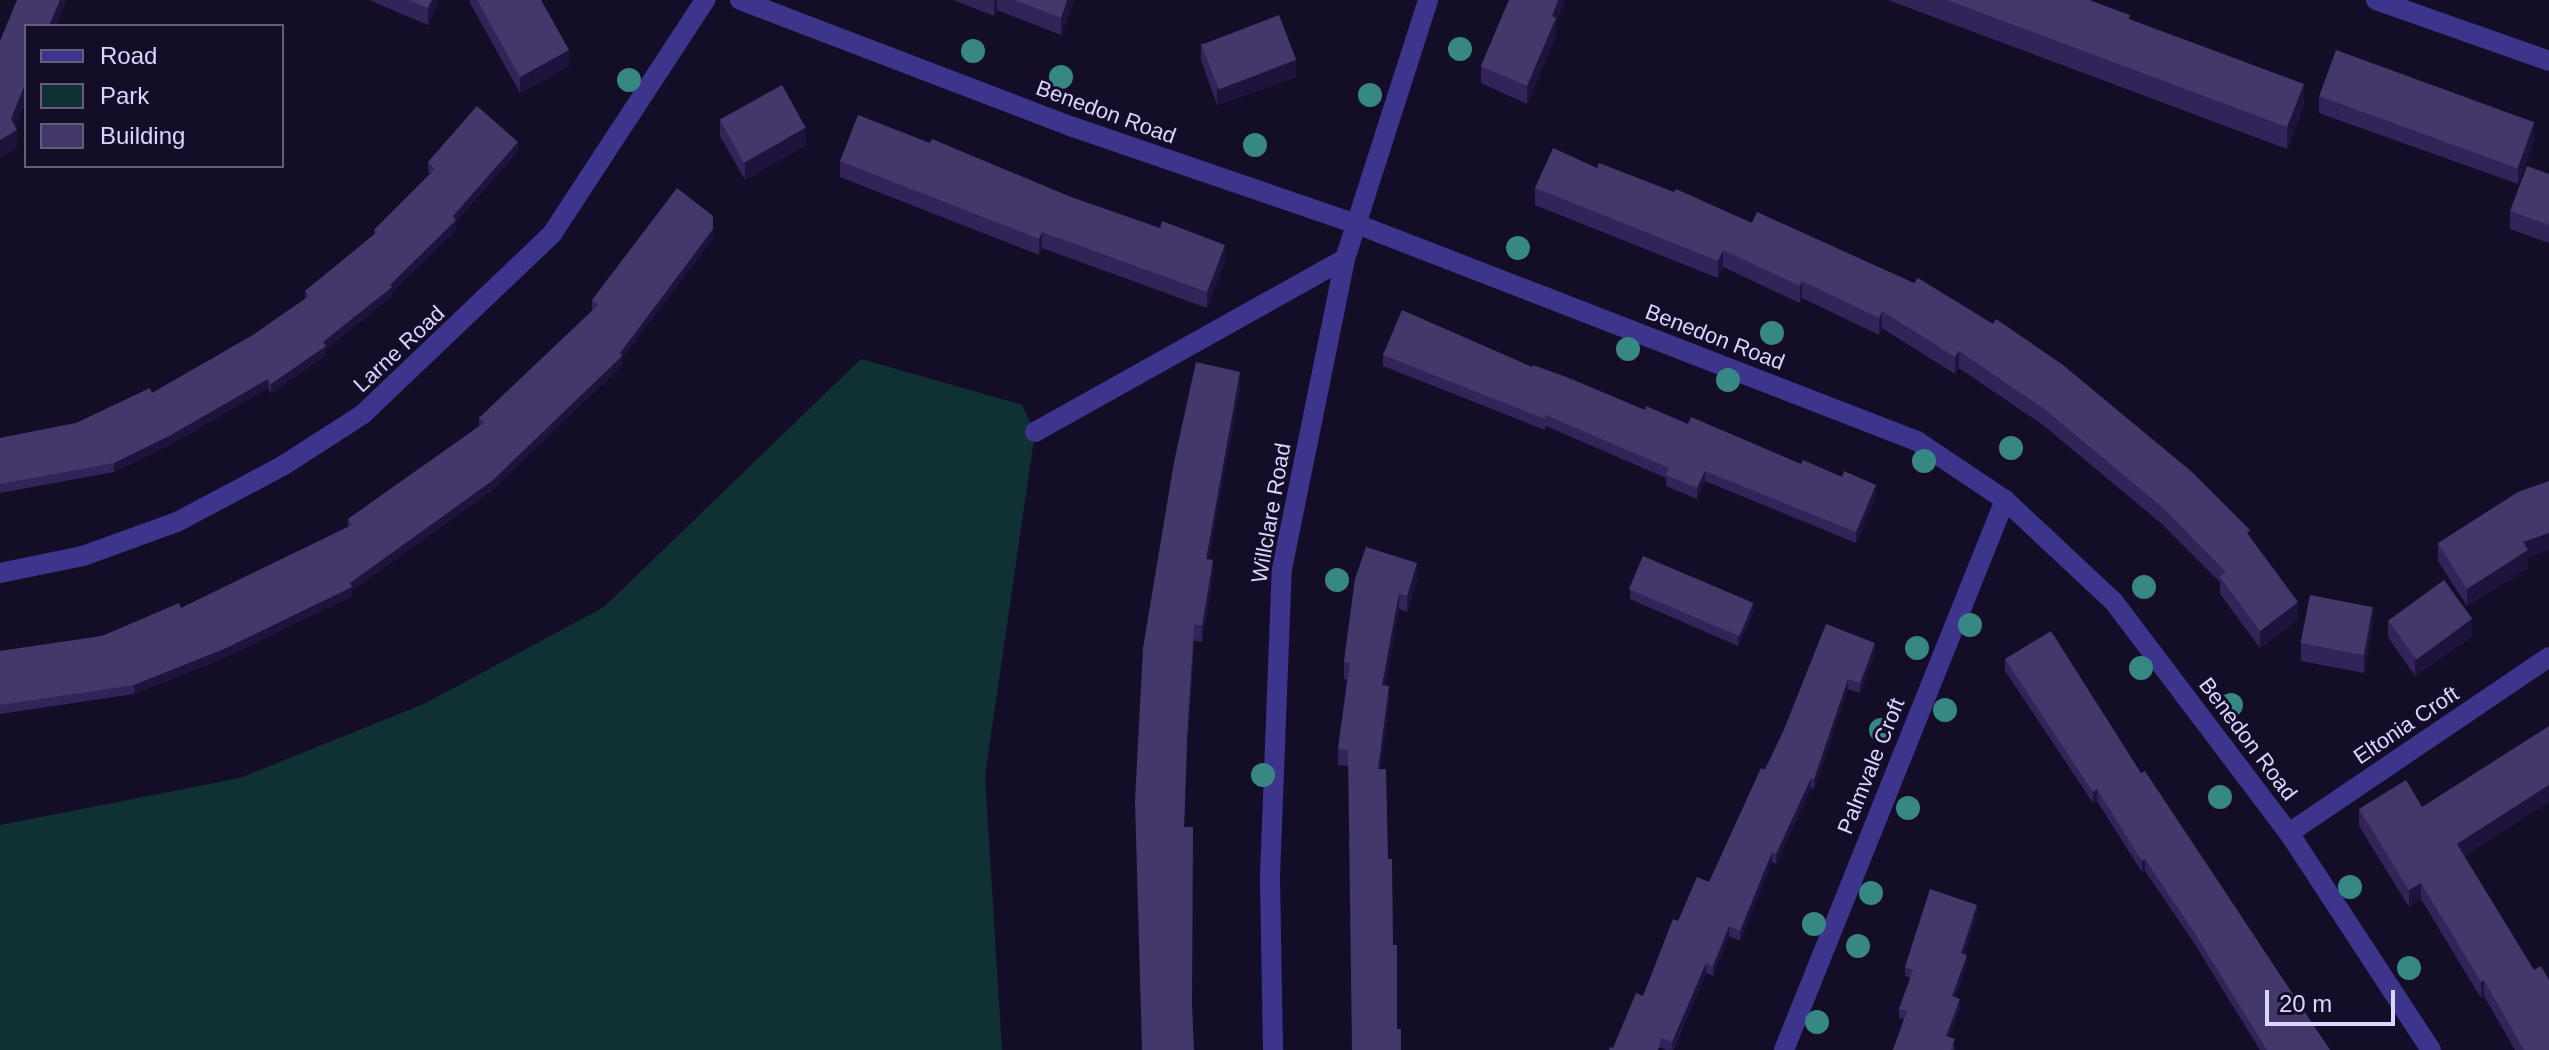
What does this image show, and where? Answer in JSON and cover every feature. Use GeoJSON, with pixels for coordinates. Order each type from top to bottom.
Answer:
{"type":"FeatureCollection","features":[{"type":"Feature","properties":{"kind":"street","name":"Larne Road"},"geometry":{"type":"LineString","coordinates":[[0,573],[83,556],[177,522],[284,465],[363,414],[552,234],[705,0]]}},
{"type":"Feature","properties":{"kind":"street","name":"Benedon Road"},"geometry":{"type":"LineString","coordinates":[[740,0],[1073,127],[1354,223],[1917,441],[2005,500],[2114,602],[2289,833],[2431,1050]]}},
{"type":"Feature","properties":{"kind":"street","name":"Willclare Road"},"geometry":{"type":"LineString","coordinates":[[1273,1050],[1270,876],[1282,569],[1354,223],[1428,0]]}},
{"type":"Feature","properties":{"kind":"street"},"geometry":{"type":"LineString","coordinates":[[2376,0],[2549,61]]}},
{"type":"Feature","properties":{"kind":"street"},"geometry":{"type":"LineString","coordinates":[[1035,432],[1345,259]]}},
{"type":"Feature","properties":{"kind":"street","name":"Palmvale Croft"},"geometry":{"type":"LineString","coordinates":[[1784,1050],[2005,500]]}},
{"type":"Feature","properties":{"kind":"street","name":"Eltonia Croft"},"geometry":{"type":"LineString","coordinates":[[2289,833],[2549,657]]}},
{"type":"Feature","properties":{"kind":"green space"},"geometry":{"type":"Polygon","coordinates":[[[861,359],[1022,405],[1035,432],[985,776],[1002,1050],[0,1050],[0,825],[240,778],[426,703],[604,607],[861,359]]]}},
{"type":"Feature","properties":{"kind":"building"},"geometry":{"type":"Polygon","coordinates":[[[17,0],[60,0],[50,24],[24,24],[24,87],[11,119],[17,130],[0,140],[0,41],[17,0]]]}},
{"type":"Feature","properties":{"kind":"building"},"geometry":{"type":"Polygon","coordinates":[[[408,0],[432,0],[428,8],[408,0]]]}},
{"type":"Feature","properties":{"kind":"building"},"geometry":{"type":"Polygon","coordinates":[[[477,0],[541,0],[569,50],[520,77],[477,0]]]}},
{"type":"Feature","properties":{"kind":"building"},"geometry":{"type":"Polygon","coordinates":[[[1015,0],[1067,0],[1061,18],[1015,0]]]}},
{"type":"Feature","properties":{"kind":"building"},"geometry":{"type":"Polygon","coordinates":[[[1509,0],[1558,0],[1552,16],[1556,18],[1527,86],[1481,66],[1509,0]]]}},
{"type":"Feature","properties":{"kind":"building"},"geometry":{"type":"Polygon","coordinates":[[[1947,0],[2089,0],[2130,15],[2129,19],[2304,84],[2287,127],[1947,0]]]}},
{"type":"Feature","properties":{"kind":"building"},"geometry":{"type":"Polygon","coordinates":[[[1279,15],[1296,60],[1219,90],[1202,45],[1279,15]]]}},
{"type":"Feature","properties":{"kind":"building"},"geometry":{"type":"Polygon","coordinates":[[[2336,50],[2534,122],[2518,168],[2319,96],[2336,50]]]}},
{"type":"Feature","properties":{"kind":"building"},"geometry":{"type":"Polygon","coordinates":[[[782,85],[806,128],[744,162],[720,119],[782,85]]]}},
{"type":"Feature","properties":{"kind":"building"},"geometry":{"type":"Polygon","coordinates":[[[477,106],[518,142],[453,216],[456,220],[390,285],[392,287],[323,342],[326,346],[271,384],[268,379],[171,435],[114,463],[0,484],[0,438],[76,423],[150,388],[152,393],[253,335],[309,296],[305,291],[377,232],[374,230],[435,169],[428,162],[477,106]]]}},
{"type":"Feature","properties":{"kind":"building"},"geometry":{"type":"Polygon","coordinates":[[[858,115],[930,143],[932,139],[1071,197],[1160,228],[1162,221],[1225,245],[1207,292],[1042,232],[1039,239],[840,161],[858,115]]]}},
{"type":"Feature","properties":{"kind":"building"},"geometry":{"type":"Polygon","coordinates":[[[1553,148],[1597,168],[1599,163],[1674,192],[1676,189],[1752,223],[1757,212],[1914,283],[1918,278],[1993,324],[1996,319],[2063,365],[2192,472],[2250,530],[2247,533],[2298,602],[2260,631],[2220,577],[2226,572],[2162,507],[2043,408],[1959,351],[1955,357],[1882,311],[1879,318],[1802,281],[1800,286],[1723,250],[1718,261],[1535,188],[1553,148]]]}},
{"type":"Feature","properties":{"kind":"building"},"geometry":{"type":"Polygon","coordinates":[[[2527,166],[2549,174],[2549,225],[2510,211],[2527,166]]]}},
{"type":"Feature","properties":{"kind":"building"},"geometry":{"type":"Polygon","coordinates":[[[677,188],[713,216],[713,229],[620,353],[622,356],[492,481],[350,583],[352,587],[224,649],[134,685],[0,705],[0,651],[102,636],[179,603],[181,608],[352,525],[348,519],[484,423],[479,418],[598,305],[592,300],[677,188]]]}},
{"type":"Feature","properties":{"kind":"building"},"geometry":{"type":"Polygon","coordinates":[[[1402,310],[1532,367],[1569,378],[1645,410],[1646,406],[1688,424],[1691,417],[1801,464],[1803,460],[1842,477],[1844,471],[1876,485],[1856,532],[1705,471],[1697,488],[1666,475],[1669,468],[1546,415],[1545,419],[1383,355],[1402,310]]]}},
{"type":"Feature","properties":{"kind":"building"},"geometry":{"type":"Polygon","coordinates":[[[1196,362],[1240,372],[1206,559],[1213,560],[1202,626],[1194,624],[1184,827],[1193,827],[1194,1050],[1142,1050],[1135,801],[1143,648],[1174,462],[1196,362]]]}},
{"type":"Feature","properties":{"kind":"building"},"geometry":{"type":"Polygon","coordinates":[[[2549,481],[2549,533],[2523,542],[2528,550],[2467,589],[2438,543],[2518,492],[2549,481]]]}},
{"type":"Feature","properties":{"kind":"building"},"geometry":{"type":"Polygon","coordinates":[[[1366,547],[1417,563],[1407,596],[1399,593],[1382,685],[1389,686],[1378,769],[1386,769],[1388,859],[1392,859],[1393,945],[1397,945],[1397,1029],[1401,1029],[1401,1050],[1352,1050],[1348,750],[1338,749],[1350,663],[1344,662],[1355,579],[1366,547]]]}},
{"type":"Feature","properties":{"kind":"building"},"geometry":{"type":"Polygon","coordinates":[[[1643,556],[1753,603],[1739,636],[1629,589],[1643,556]]]}},
{"type":"Feature","properties":{"kind":"building"},"geometry":{"type":"Polygon","coordinates":[[[2444,580],[2472,619],[2416,659],[2388,621],[2444,580]]]}},
{"type":"Feature","properties":{"kind":"building"},"geometry":{"type":"Polygon","coordinates":[[[2310,595],[2373,607],[2363,655],[2301,643],[2310,595]]]}},
{"type":"Feature","properties":{"kind":"building"},"geometry":{"type":"Polygon","coordinates":[[[1826,624],[1875,643],[1860,683],[1848,679],[1814,779],[1811,778],[1776,854],[1772,852],[1740,931],[1729,926],[1713,966],[1706,963],[1672,1042],[1661,1038],[1658,1050],[1609,1050],[1613,1048],[1636,993],[1643,996],[1673,919],[1678,921],[1697,877],[1709,882],[1761,768],[1765,770],[1783,732],[1826,624]]]}},
{"type":"Feature","properties":{"kind":"building"},"geometry":{"type":"Polygon","coordinates":[[[2051,631],[2141,773],[2145,771],[2330,1050],[2267,1050],[2145,859],[2142,861],[2097,789],[2093,792],[2005,659],[2051,631]]]}},
{"type":"Feature","properties":{"kind":"building"},"geometry":{"type":"Polygon","coordinates":[[[2549,726],[2549,785],[2457,844],[2534,970],[2541,966],[2549,980],[2549,1050],[2524,1050],[2484,980],[2481,982],[2421,883],[2409,890],[2359,809],[2406,780],[2422,807],[2549,726]]]}},
{"type":"Feature","properties":{"kind":"building"},"geometry":{"type":"Polygon","coordinates":[[[1930,889],[1977,905],[1961,953],[1967,955],[1952,996],[1960,999],[1946,1036],[1955,1039],[1951,1050],[1893,1050],[1907,1011],[1899,1009],[1913,970],[1905,967],[1930,889]]]}}]}
